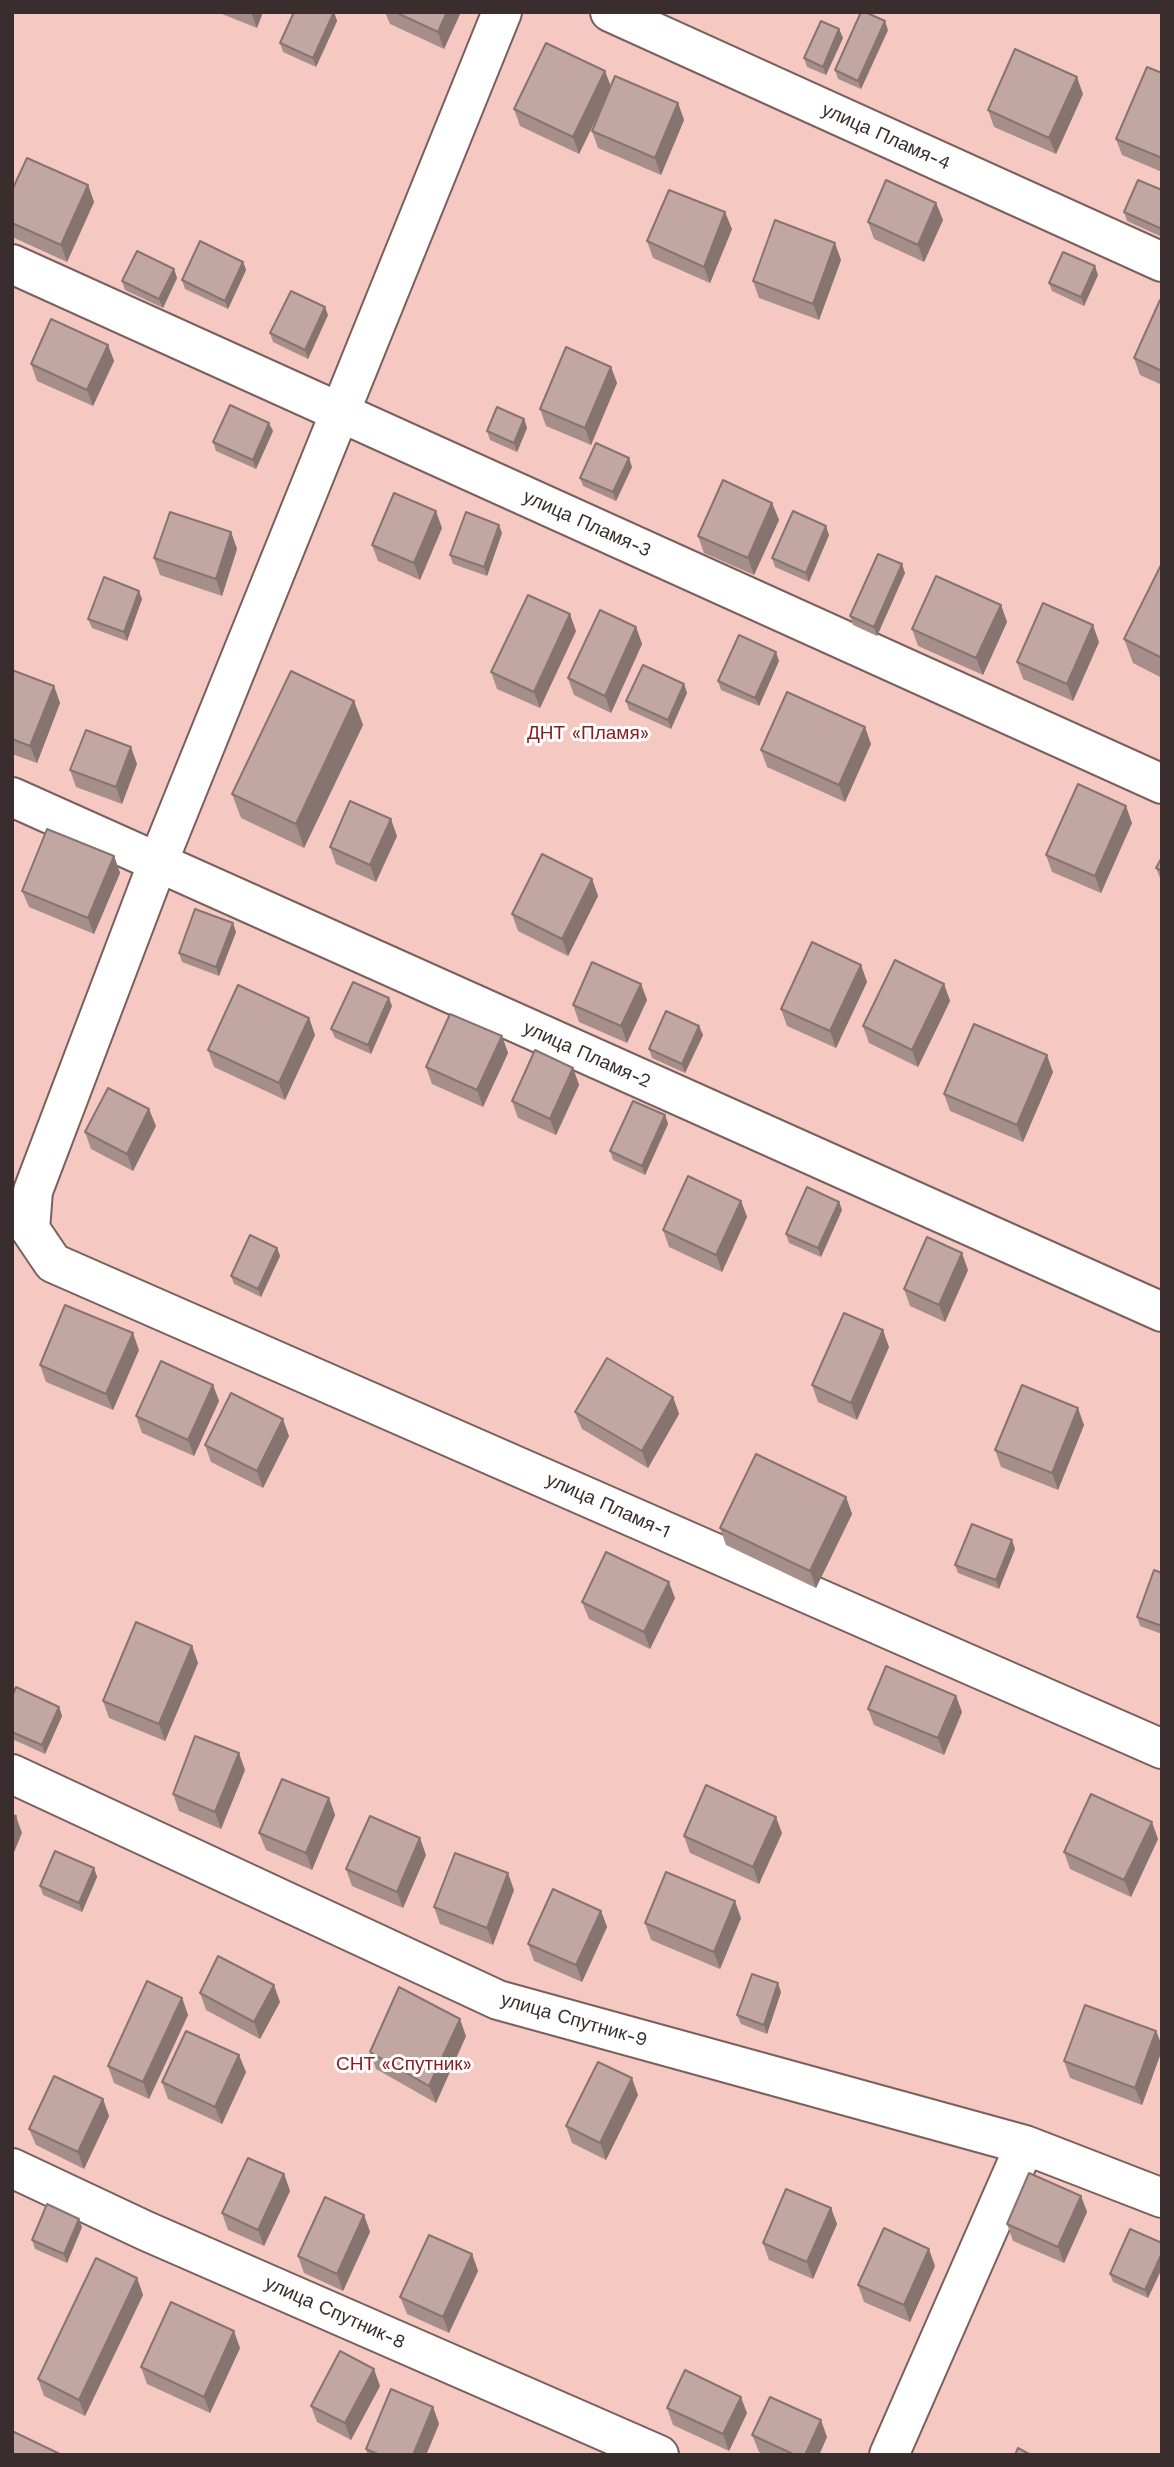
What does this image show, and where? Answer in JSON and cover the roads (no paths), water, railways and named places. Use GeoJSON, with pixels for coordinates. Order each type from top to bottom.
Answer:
{"type":"FeatureCollection","features":[{"type":"Feature","properties":{"kind":"street"},"geometry":{"type":"LineString","coordinates":[[158,862],[502,12]]}},
{"type":"Feature","properties":{"kind":"street","name":"улица Пламя-4"},"geometry":{"type":"LineString","coordinates":[[610,12],[1162,262]]}},
{"type":"Feature","properties":{"kind":"street","name":"улица Пламя-3"},"geometry":{"type":"LineString","coordinates":[[12,264],[1162,784]]}},
{"type":"Feature","properties":{"kind":"street","name":"улица Пламя-2"},"geometry":{"type":"LineString","coordinates":[[12,797],[1162,1312]]}},
{"type":"Feature","properties":{"kind":"street","name":"улица Пламя-1"},"geometry":{"type":"LineString","coordinates":[[158,862],[33,1191],[30,1229],[53,1263],[1162,1749]]}},
{"type":"Feature","properties":{"kind":"street","name":"улица Спутник-9"},"geometry":{"type":"LineString","coordinates":[[12,1774],[498,2000],[1025,2145],[1162,2198]]}},
{"type":"Feature","properties":{"kind":"street"},"geometry":{"type":"LineString","coordinates":[[889,2455],[1025,2145]]}},
{"type":"Feature","properties":{"kind":"street","name":"улица Спутник-8"},"geometry":{"type":"LineString","coordinates":[[12,2168],[146,2231],[659,2455]]}},
{"type":"Feature","properties":{"kind":"park label","name":"ДНТ «Пламя»"},"geometry":{"type":"Point","coordinates":[588,733]}},
{"type":"Feature","properties":{"kind":"park label","name":"СНТ «Спутник»"},"geometry":{"type":"Point","coordinates":[404,2064]}}]}
